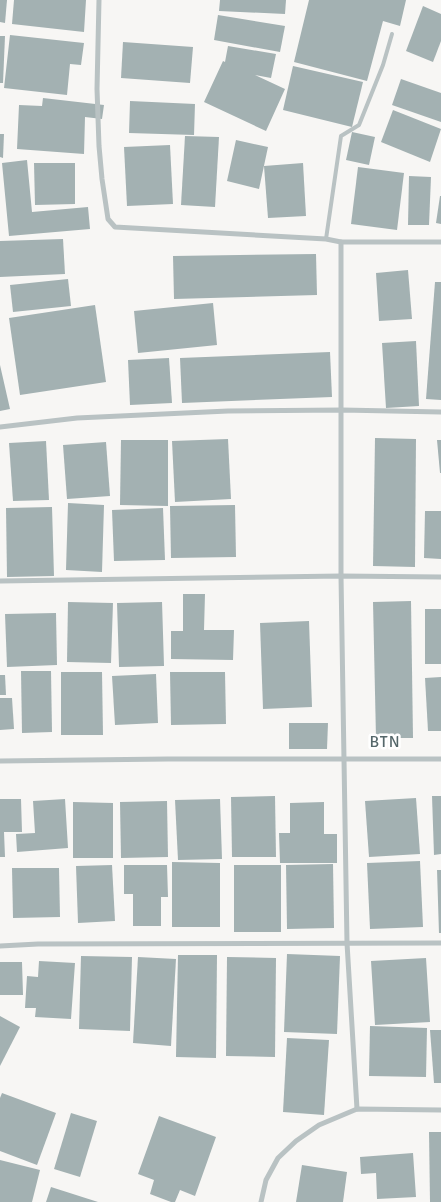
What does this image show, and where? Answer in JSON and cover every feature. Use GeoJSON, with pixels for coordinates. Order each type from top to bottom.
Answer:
{"type":"FeatureCollection","features":[{"type":"Feature","properties":{"kind":"street"},"geometry":{"type":"LineString","coordinates":[[100,1],[97,89],[102,179],[108,219],[116,227],[326,239],[341,242],[441,242]]}},
{"type":"Feature","properties":{"kind":"street"},"geometry":{"type":"LineString","coordinates":[[341,242],[341,576],[347,943],[358,1109]]}},
{"type":"Feature","properties":{"kind":"street"},"geometry":{"type":"LineString","coordinates":[[0,427],[96,417],[228,411],[342,410],[441,412]]}},
{"type":"Feature","properties":{"kind":"street"},"geometry":{"type":"LineString","coordinates":[[0,581],[341,576],[441,577]]}},
{"type":"Feature","properties":{"kind":"street"},"geometry":{"type":"LineString","coordinates":[[0,761],[441,759]]}},
{"type":"Feature","properties":{"kind":"street"},"geometry":{"type":"LineString","coordinates":[[0,946],[48,944],[441,943]]}},
{"type":"Feature","properties":{"kind":"street"},"geometry":{"type":"LineString","coordinates":[[261,1202],[266,1180],[278,1158],[296,1140],[319,1125],[358,1109],[441,1110]]}},
{"type":"Feature","properties":{"kind":"lane"},"geometry":{"type":"LineString","coordinates":[[326,239],[342,136],[359,126],[383,64],[392,34]]}},
{"type":"Feature","properties":{"kind":"building"},"geometry":{"type":"Polygon","coordinates":[[[0,0],[7,0],[5,23],[0,22],[0,0]]]}},
{"type":"Feature","properties":{"kind":"building"},"geometry":{"type":"Polygon","coordinates":[[[14,0],[86,0],[84,32],[12,24],[14,0]]]}},
{"type":"Feature","properties":{"kind":"building"},"geometry":{"type":"Polygon","coordinates":[[[220,0],[286,0],[285,14],[219,11],[220,0]]]}},
{"type":"Feature","properties":{"kind":"building"},"geometry":{"type":"Polygon","coordinates":[[[309,0],[406,0],[400,26],[383,21],[367,81],[294,62],[309,0]]]}},
{"type":"Feature","properties":{"kind":"building"},"geometry":{"type":"Polygon","coordinates":[[[423,6],[441,14],[441,41],[433,62],[406,51],[423,6]]]}},
{"type":"Feature","properties":{"kind":"building"},"geometry":{"type":"Polygon","coordinates":[[[218,15],[285,26],[280,52],[214,40],[218,15]]]}},
{"type":"Feature","properties":{"kind":"building"},"geometry":{"type":"Polygon","coordinates":[[[10,35],[84,43],[81,65],[70,64],[67,95],[4,88],[10,35]]]}},
{"type":"Feature","properties":{"kind":"building"},"geometry":{"type":"Polygon","coordinates":[[[0,36],[5,36],[3,83],[0,83],[0,36]]]}},
{"type":"Feature","properties":{"kind":"building"},"geometry":{"type":"Polygon","coordinates":[[[123,42],[193,47],[190,83],[121,78],[123,42]]]}},
{"type":"Feature","properties":{"kind":"building"},"geometry":{"type":"Polygon","coordinates":[[[228,46],[276,54],[271,78],[255,75],[285,89],[266,131],[204,102],[223,61],[225,62],[228,46]]]}},
{"type":"Feature","properties":{"kind":"building"},"geometry":{"type":"Polygon","coordinates":[[[293,66],[363,82],[352,127],[283,110],[293,66]]]}},
{"type":"Feature","properties":{"kind":"building"},"geometry":{"type":"Polygon","coordinates":[[[401,79],[441,93],[441,122],[392,105],[401,79]]]}},
{"type":"Feature","properties":{"kind":"building"},"geometry":{"type":"Polygon","coordinates":[[[43,98],[104,105],[102,119],[85,117],[84,154],[17,149],[19,105],[42,106],[43,98]]]}},
{"type":"Feature","properties":{"kind":"building"},"geometry":{"type":"Polygon","coordinates":[[[130,101],[195,104],[194,135],[129,133],[130,101]]]}},
{"type":"Feature","properties":{"kind":"building"},"geometry":{"type":"Polygon","coordinates":[[[393,110],[441,129],[430,162],[381,142],[393,110]]]}},
{"type":"Feature","properties":{"kind":"building"},"geometry":{"type":"Polygon","coordinates":[[[352,132],[375,137],[369,165],[346,160],[352,132]]]}},
{"type":"Feature","properties":{"kind":"building"},"geometry":{"type":"Polygon","coordinates":[[[0,134],[4,134],[3,158],[0,157],[0,134]]]}},
{"type":"Feature","properties":{"kind":"building"},"geometry":{"type":"Polygon","coordinates":[[[185,136],[219,137],[215,207],[181,205],[185,136]]]}},
{"type":"Feature","properties":{"kind":"building"},"geometry":{"type":"Polygon","coordinates":[[[236,140],[268,147],[259,189],[227,181],[236,140]]]}},
{"type":"Feature","properties":{"kind":"building"},"geometry":{"type":"Polygon","coordinates":[[[170,145],[173,204],[127,206],[124,147],[170,145]]]}},
{"type":"Feature","properties":{"kind":"building"},"geometry":{"type":"Polygon","coordinates":[[[27,160],[32,212],[88,207],[90,229],[9,236],[2,163],[27,160]]]}},
{"type":"Feature","properties":{"kind":"building"},"geometry":{"type":"Polygon","coordinates":[[[34,163],[75,163],[75,204],[35,205],[34,163]]]}},
{"type":"Feature","properties":{"kind":"building"},"geometry":{"type":"Polygon","coordinates":[[[303,163],[306,216],[268,218],[264,166],[303,163]]]}},
{"type":"Feature","properties":{"kind":"building"},"geometry":{"type":"Polygon","coordinates":[[[358,167],[404,173],[397,230],[351,224],[358,167]]]}},
{"type":"Feature","properties":{"kind":"building"},"geometry":{"type":"Polygon","coordinates":[[[409,176],[431,177],[429,225],[408,225],[409,176]]]}},
{"type":"Feature","properties":{"kind":"building"},"geometry":{"type":"Polygon","coordinates":[[[441,196],[441,224],[436,223],[441,196]]]}},
{"type":"Feature","properties":{"kind":"building"},"geometry":{"type":"Polygon","coordinates":[[[63,239],[65,274],[0,277],[0,241],[63,239]]]}},
{"type":"Feature","properties":{"kind":"building"},"geometry":{"type":"Polygon","coordinates":[[[316,254],[317,295],[174,299],[173,256],[316,254]]]}},
{"type":"Feature","properties":{"kind":"building"},"geometry":{"type":"Polygon","coordinates":[[[408,270],[412,319],[379,321],[376,273],[408,270]]]}},
{"type":"Feature","properties":{"kind":"building"},"geometry":{"type":"Polygon","coordinates":[[[68,279],[71,306],[13,312],[10,285],[68,279]]]}},
{"type":"Feature","properties":{"kind":"building"},"geometry":{"type":"Polygon","coordinates":[[[435,282],[441,282],[441,400],[426,399],[435,282]]]}},
{"type":"Feature","properties":{"kind":"building"},"geometry":{"type":"Polygon","coordinates":[[[213,303],[217,345],[138,353],[134,311],[213,303]]]}},
{"type":"Feature","properties":{"kind":"building"},"geometry":{"type":"Polygon","coordinates":[[[95,305],[106,382],[20,395],[9,318],[95,305]]]}},
{"type":"Feature","properties":{"kind":"building"},"geometry":{"type":"Polygon","coordinates":[[[416,341],[419,406],[386,408],[382,343],[416,341]]]}},
{"type":"Feature","properties":{"kind":"building"},"geometry":{"type":"Polygon","coordinates":[[[330,352],[332,397],[182,403],[180,358],[330,352]]]}},
{"type":"Feature","properties":{"kind":"building"},"geometry":{"type":"Polygon","coordinates":[[[169,358],[172,403],[130,405],[128,360],[169,358]]]}},
{"type":"Feature","properties":{"kind":"building"},"geometry":{"type":"Polygon","coordinates":[[[0,365],[10,409],[0,411],[0,365]]]}},
{"type":"Feature","properties":{"kind":"building"},"geometry":{"type":"Polygon","coordinates":[[[375,438],[416,439],[415,567],[373,566],[375,438]]]}},
{"type":"Feature","properties":{"kind":"building"},"geometry":{"type":"Polygon","coordinates":[[[228,439],[231,499],[175,502],[172,441],[228,439]]]}},
{"type":"Feature","properties":{"kind":"building"},"geometry":{"type":"Polygon","coordinates":[[[121,440],[168,440],[168,506],[120,505],[121,440]]]}},
{"type":"Feature","properties":{"kind":"building"},"geometry":{"type":"Polygon","coordinates":[[[437,440],[441,440],[441,473],[440,473],[437,440]]]}},
{"type":"Feature","properties":{"kind":"building"},"geometry":{"type":"Polygon","coordinates":[[[46,441],[49,500],[13,501],[9,443],[46,441]]]}},
{"type":"Feature","properties":{"kind":"building"},"geometry":{"type":"Polygon","coordinates":[[[106,442],[110,496],[67,499],[63,445],[106,442]]]}},
{"type":"Feature","properties":{"kind":"building"},"geometry":{"type":"Polygon","coordinates":[[[68,503],[104,505],[102,572],[66,570],[68,503]]]}},
{"type":"Feature","properties":{"kind":"building"},"geometry":{"type":"Polygon","coordinates":[[[235,505],[236,557],[171,558],[170,506],[235,505]]]}},
{"type":"Feature","properties":{"kind":"building"},"geometry":{"type":"Polygon","coordinates":[[[52,507],[54,576],[7,577],[6,508],[52,507]]]}},
{"type":"Feature","properties":{"kind":"building"},"geometry":{"type":"Polygon","coordinates":[[[163,508],[165,560],[114,561],[112,510],[163,508]]]}},
{"type":"Feature","properties":{"kind":"building"},"geometry":{"type":"Polygon","coordinates":[[[425,511],[441,511],[441,559],[424,558],[425,511]]]}},
{"type":"Feature","properties":{"kind":"building"},"geometry":{"type":"Polygon","coordinates":[[[183,594],[205,594],[204,630],[234,630],[233,660],[171,659],[171,631],[183,631],[183,594]]]}},
{"type":"Feature","properties":{"kind":"building"},"geometry":{"type":"Polygon","coordinates":[[[411,601],[413,738],[376,738],[373,602],[411,601]]]}},
{"type":"Feature","properties":{"kind":"building"},"geometry":{"type":"Polygon","coordinates":[[[68,602],[113,603],[111,663],[67,662],[68,602]]]}},
{"type":"Feature","properties":{"kind":"building"},"geometry":{"type":"Polygon","coordinates":[[[162,602],[164,666],[119,667],[117,603],[162,602]]]}},
{"type":"Feature","properties":{"kind":"building"},"geometry":{"type":"Polygon","coordinates":[[[425,609],[441,609],[441,664],[425,664],[425,609]]]}},
{"type":"Feature","properties":{"kind":"building"},"geometry":{"type":"Polygon","coordinates":[[[56,613],[57,665],[7,667],[5,614],[56,613]]]}},
{"type":"Feature","properties":{"kind":"building"},"geometry":{"type":"Polygon","coordinates":[[[309,621],[312,707],[263,709],[260,623],[309,621]]]}},
{"type":"Feature","properties":{"kind":"building"},"geometry":{"type":"Polygon","coordinates":[[[21,671],[51,671],[52,732],[22,733],[21,671]]]}},
{"type":"Feature","properties":{"kind":"building"},"geometry":{"type":"Polygon","coordinates":[[[61,672],[102,672],[103,735],[61,735],[61,672]]]}},
{"type":"Feature","properties":{"kind":"building"},"geometry":{"type":"Polygon","coordinates":[[[170,672],[225,672],[226,724],[171,725],[170,672]]]}},
{"type":"Feature","properties":{"kind":"building"},"geometry":{"type":"Polygon","coordinates":[[[156,674],[158,723],[115,725],[112,676],[156,674]]]}},
{"type":"Feature","properties":{"kind":"building"},"geometry":{"type":"Polygon","coordinates":[[[0,675],[5,675],[6,695],[0,695],[0,675]]]}},
{"type":"Feature","properties":{"kind":"building"},"geometry":{"type":"Polygon","coordinates":[[[441,677],[441,731],[428,731],[425,678],[441,677]]]}},
{"type":"Feature","properties":{"kind":"building"},"geometry":{"type":"Polygon","coordinates":[[[0,698],[12,698],[14,729],[0,730],[0,698]]]}},
{"type":"Feature","properties":{"kind":"building"},"geometry":{"type":"Polygon","coordinates":[[[289,723],[328,723],[327,749],[289,749],[289,723]]]}},
{"type":"Feature","properties":{"kind":"building"},"geometry":{"type":"Polygon","coordinates":[[[275,796],[276,857],[232,857],[231,797],[275,796]]]}},
{"type":"Feature","properties":{"kind":"building"},"geometry":{"type":"Polygon","coordinates":[[[432,796],[441,796],[441,854],[434,855],[432,796]]]}},
{"type":"Feature","properties":{"kind":"building"},"geometry":{"type":"Polygon","coordinates":[[[416,798],[420,854],[369,857],[365,801],[416,798]]]}},
{"type":"Feature","properties":{"kind":"building"},"geometry":{"type":"Polygon","coordinates":[[[0,799],[21,799],[22,832],[4,832],[5,857],[0,857],[0,799]]]}},
{"type":"Feature","properties":{"kind":"building"},"geometry":{"type":"Polygon","coordinates":[[[65,799],[68,848],[17,852],[16,834],[35,833],[33,801],[65,799]]]}},
{"type":"Feature","properties":{"kind":"building"},"geometry":{"type":"Polygon","coordinates":[[[220,799],[222,859],[178,860],[175,800],[220,799]]]}},
{"type":"Feature","properties":{"kind":"building"},"geometry":{"type":"Polygon","coordinates":[[[167,801],[168,857],[121,858],[120,802],[167,801]]]}},
{"type":"Feature","properties":{"kind":"building"},"geometry":{"type":"Polygon","coordinates":[[[73,802],[113,803],[113,858],[73,858],[73,802]]]}},
{"type":"Feature","properties":{"kind":"building"},"geometry":{"type":"Polygon","coordinates":[[[324,802],[324,834],[337,834],[337,863],[280,863],[279,833],[290,833],[290,803],[324,802]]]}},
{"type":"Feature","properties":{"kind":"building"},"geometry":{"type":"Polygon","coordinates":[[[420,861],[423,927],[370,929],[367,863],[420,861]]]}},
{"type":"Feature","properties":{"kind":"building"},"geometry":{"type":"Polygon","coordinates":[[[172,862],[220,863],[220,927],[172,927],[172,862]]]}},
{"type":"Feature","properties":{"kind":"building"},"geometry":{"type":"Polygon","coordinates":[[[333,864],[334,928],[287,929],[286,865],[333,864]]]}},
{"type":"Feature","properties":{"kind":"building"},"geometry":{"type":"Polygon","coordinates":[[[112,865],[115,921],[78,923],[76,866],[112,865]]]}},
{"type":"Feature","properties":{"kind":"building"},"geometry":{"type":"Polygon","coordinates":[[[124,865],[167,865],[168,897],[161,897],[161,926],[133,926],[133,894],[124,894],[124,865]]]}},
{"type":"Feature","properties":{"kind":"building"},"geometry":{"type":"Polygon","coordinates":[[[234,865],[281,865],[281,932],[234,932],[234,865]]]}},
{"type":"Feature","properties":{"kind":"building"},"geometry":{"type":"Polygon","coordinates":[[[12,868],[59,868],[60,917],[13,918],[12,868]]]}},
{"type":"Feature","properties":{"kind":"building"},"geometry":{"type":"Polygon","coordinates":[[[437,870],[441,870],[441,933],[439,933],[437,870]]]}},
{"type":"Feature","properties":{"kind":"building"},"geometry":{"type":"Polygon","coordinates":[[[287,954],[340,956],[337,1034],[284,1032],[287,954]]]}},
{"type":"Feature","properties":{"kind":"building"},"geometry":{"type":"Polygon","coordinates":[[[178,955],[217,955],[216,1058],[176,1057],[178,955]]]}},
{"type":"Feature","properties":{"kind":"building"},"geometry":{"type":"Polygon","coordinates":[[[81,956],[132,957],[130,1031],[79,1029],[81,956]]]}},
{"type":"Feature","properties":{"kind":"building"},"geometry":{"type":"Polygon","coordinates":[[[138,957],[176,959],[171,1046],[133,1043],[138,957]]]}},
{"type":"Feature","properties":{"kind":"building"},"geometry":{"type":"Polygon","coordinates":[[[227,957],[276,958],[275,1057],[226,1056],[227,957]]]}},
{"type":"Feature","properties":{"kind":"building"},"geometry":{"type":"Polygon","coordinates":[[[426,958],[430,1022],[375,1025],[371,961],[426,958]]]}},
{"type":"Feature","properties":{"kind":"building"},"geometry":{"type":"Polygon","coordinates":[[[39,961],[75,963],[71,1019],[35,1017],[36,1008],[25,1008],[27,976],[38,977],[39,961]]]}},
{"type":"Feature","properties":{"kind":"building"},"geometry":{"type":"Polygon","coordinates":[[[0,962],[22,962],[23,995],[0,995],[0,962]]]}},
{"type":"Feature","properties":{"kind":"building"},"geometry":{"type":"Polygon","coordinates":[[[0,1016],[20,1027],[0,1066],[0,1016]]]}},
{"type":"Feature","properties":{"kind":"building"},"geometry":{"type":"Polygon","coordinates":[[[370,1026],[427,1028],[426,1077],[369,1076],[370,1026]]]}},
{"type":"Feature","properties":{"kind":"building"},"geometry":{"type":"Polygon","coordinates":[[[430,1030],[441,1030],[441,1083],[434,1083],[430,1030]]]}},
{"type":"Feature","properties":{"kind":"building"},"geometry":{"type":"Polygon","coordinates":[[[287,1038],[329,1040],[324,1115],[283,1112],[287,1038]]]}},
{"type":"Feature","properties":{"kind":"building"},"geometry":{"type":"Polygon","coordinates":[[[2,1093],[56,1113],[37,1165],[0,1151],[0,1098],[2,1093]]]}},
{"type":"Feature","properties":{"kind":"building"},"geometry":{"type":"Polygon","coordinates":[[[71,1113],[97,1121],[80,1177],[54,1169],[71,1113]]]}},
{"type":"Feature","properties":{"kind":"building"},"geometry":{"type":"Polygon","coordinates":[[[159,1116],[216,1137],[195,1196],[180,1190],[175,1202],[171,1202],[150,1194],[154,1180],[138,1174],[159,1116]]]}},
{"type":"Feature","properties":{"kind":"building"},"geometry":{"type":"Polygon","coordinates":[[[429,1132],[441,1132],[441,1202],[430,1202],[429,1132]]]}},
{"type":"Feature","properties":{"kind":"building"},"geometry":{"type":"Polygon","coordinates":[[[413,1153],[416,1197],[377,1199],[376,1173],[361,1174],[360,1157],[413,1153]]]}},
{"type":"Feature","properties":{"kind":"building"},"geometry":{"type":"Polygon","coordinates":[[[0,1160],[40,1170],[32,1202],[0,1202],[0,1160]]]}},
{"type":"Feature","properties":{"kind":"building"},"geometry":{"type":"Polygon","coordinates":[[[302,1165],[347,1172],[343,1202],[296,1202],[302,1165]]]}},
{"type":"Feature","properties":{"kind":"building"},"geometry":{"type":"Polygon","coordinates":[[[51,1187],[98,1202],[46,1202],[51,1187]]]}},
{"type":"Feature","properties":{"kind":"district","name":"BTN"},"geometry":{"type":"Point","coordinates":[385,741]}}]}
